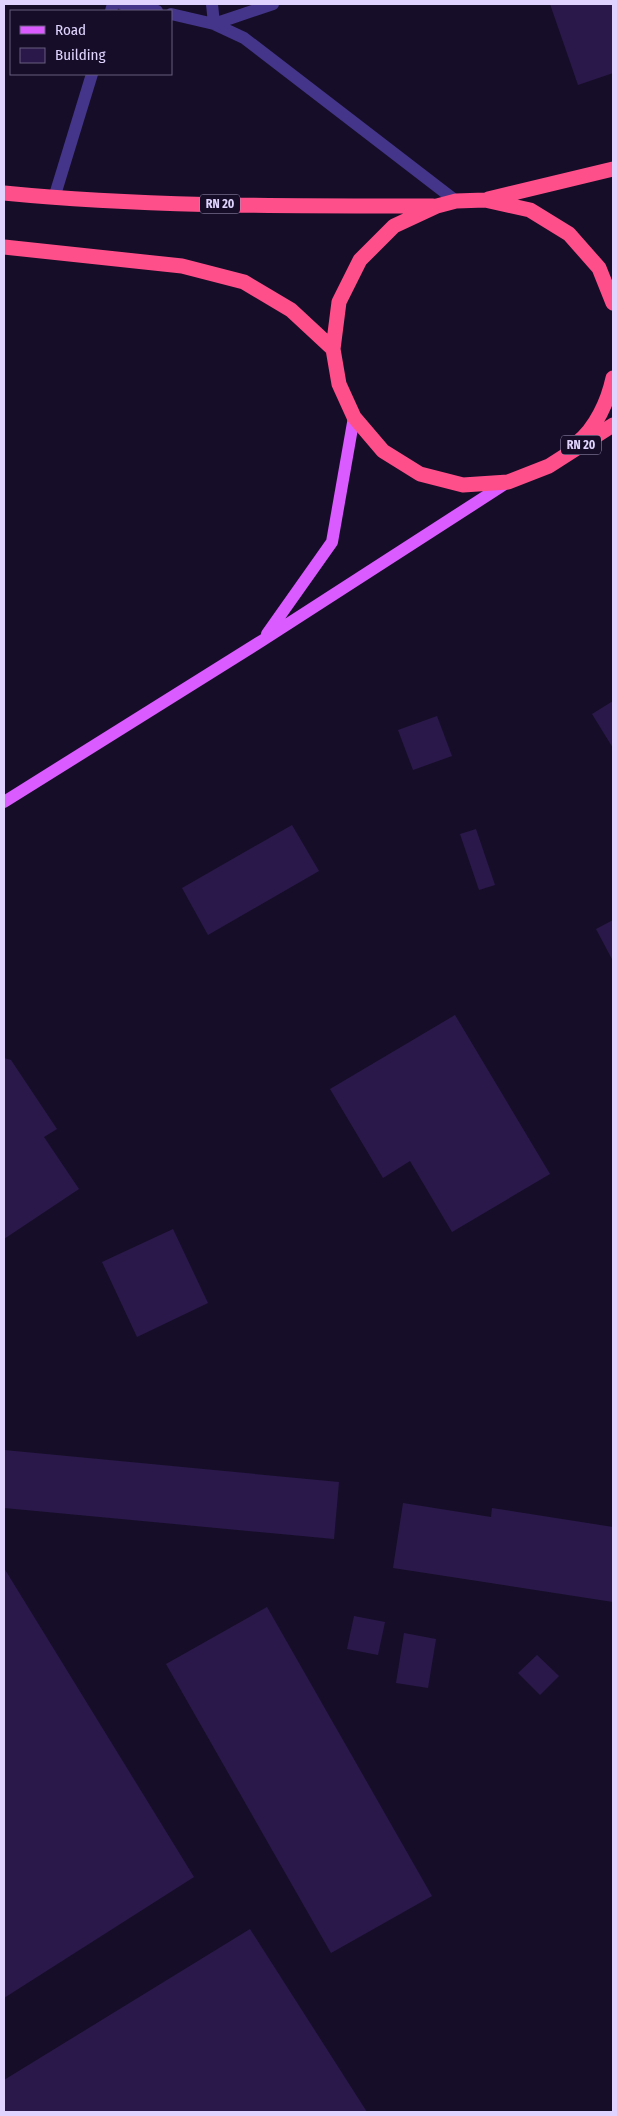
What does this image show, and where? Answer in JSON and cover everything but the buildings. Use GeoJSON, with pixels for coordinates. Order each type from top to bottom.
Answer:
{"type":"FeatureCollection","features":[{"type":"Feature","properties":{"kind":"highway"},"geometry":{"type":"LineString","coordinates":[[613,169],[486,200],[456,201],[437,206],[394,226],[360,260],[339,302],[333,349],[339,384],[354,417],[383,451],[420,474],[463,485],[508,482],[549,466],[584,437],[608,398],[613,378]]}},
{"type":"Feature","properties":{"kind":"highway","name":"RN 20"},"geometry":{"type":"LineString","coordinates":[[4,193],[54,198],[260,206],[437,206]]}},
{"type":"Feature","properties":{"kind":"highway"},"geometry":{"type":"LineString","coordinates":[[486,200],[530,210],[569,234],[599,268],[613,303]]}},
{"type":"Feature","properties":{"kind":"highway"},"geometry":{"type":"LineString","coordinates":[[4,248],[182,266],[244,282],[291,310],[333,349]]}},
{"type":"Feature","properties":{"kind":"highway","name":"RN 20"},"geometry":{"type":"LineString","coordinates":[[549,466],[613,425]]}},
{"type":"Feature","properties":{"kind":"main road"},"geometry":{"type":"LineString","coordinates":[[263,640],[332,542],[346,473],[354,417]]}},
{"type":"Feature","properties":{"kind":"main road"},"geometry":{"type":"LineString","coordinates":[[4,802],[263,640],[508,482]]}},
{"type":"Feature","properties":{"kind":"street"},"geometry":{"type":"LineString","coordinates":[[122,4],[152,10]]}},
{"type":"Feature","properties":{"kind":"street"},"geometry":{"type":"LineString","coordinates":[[212,4],[214,24]]}},
{"type":"Feature","properties":{"kind":"street"},"geometry":{"type":"LineString","coordinates":[[214,24],[273,4]]}},
{"type":"Feature","properties":{"kind":"street"},"geometry":{"type":"LineString","coordinates":[[172,14],[214,24],[244,38],[456,201]]}},
{"type":"Feature","properties":{"kind":"street"},"geometry":{"type":"LineString","coordinates":[[54,198],[92,75]]}}]}
